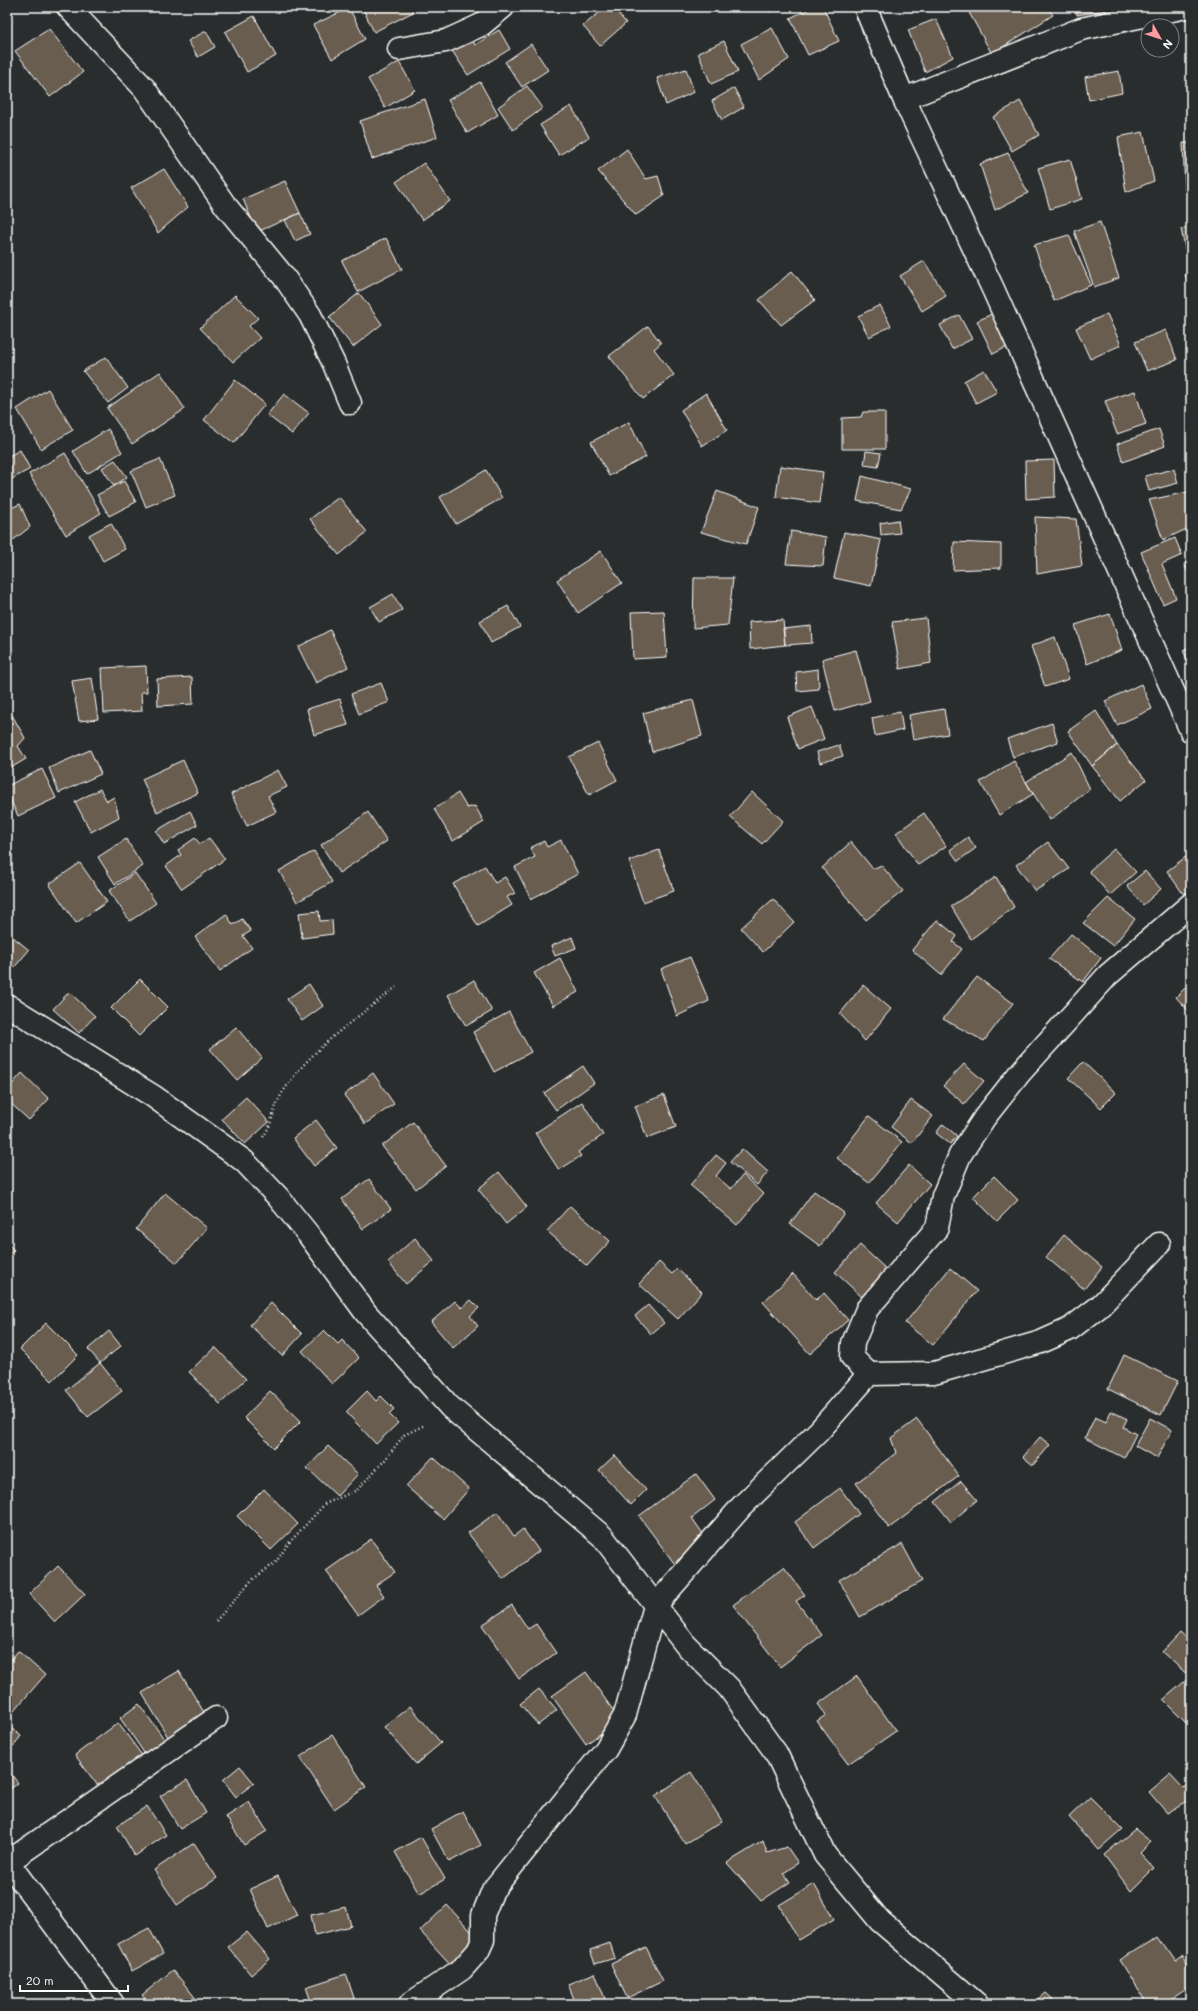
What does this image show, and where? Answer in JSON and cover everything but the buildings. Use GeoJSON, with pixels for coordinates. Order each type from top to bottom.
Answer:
{"type":"FeatureCollection","features":[{"type":"Feature","properties":{"kind":"street"},"geometry":{"type":"LineString","coordinates":[[68,7],[144,88],[225,205],[284,277],[310,315],[334,364],[350,404]]}},
{"type":"Feature","properties":{"kind":"street"},"geometry":{"type":"LineString","coordinates":[[399,49],[446,41],[481,25],[502,7]]}},
{"type":"Feature","properties":{"kind":"street"},"geometry":{"type":"LineString","coordinates":[[864,7],[904,99],[996,296],[1191,731]]}},
{"type":"Feature","properties":{"kind":"street"},"geometry":{"type":"LineString","coordinates":[[904,99],[1081,29],[1186,7]]}},
{"type":"Feature","properties":{"kind":"street"},"geometry":{"type":"LineString","coordinates":[[1159,1244],[1100,1306],[1070,1329],[1047,1340],[934,1373],[869,1374],[852,1358],[853,1343],[862,1320],[876,1297],[937,1228],[943,1196],[960,1156],[985,1117],[1019,1074],[1108,975],[1191,904]]}},
{"type":"Feature","properties":{"kind":"street"},"geometry":{"type":"LineString","coordinates":[[7,1004],[153,1096],[244,1162],[278,1197],[304,1229],[366,1313],[450,1407],[602,1536],[685,1644],[729,1688],[776,1753],[825,1855],[880,1920],[977,2004]]}},
{"type":"Feature","properties":{"kind":"street"},"geometry":{"type":"LineString","coordinates":[[410,2004],[462,1969],[478,1951],[483,1940],[483,1915],[493,1890],[606,1749],[617,1732],[625,1715],[655,1606],[742,1506],[819,1431],[869,1374]]}},
{"type":"Feature","properties":{"kind":"street"},"geometry":{"type":"LineString","coordinates":[[113,2004],[8,1861],[216,1718]]}},
{"type":"Feature","properties":{"kind":"path"},"geometry":{"type":"LineString","coordinates":[[244,1162],[270,1127],[280,1096],[311,1058],[335,1036],[396,987]]}},
{"type":"Feature","properties":{"kind":"path"},"geometry":{"type":"LineString","coordinates":[[216,1621],[252,1580],[276,1562],[288,1544],[325,1504],[357,1490],[384,1461],[404,1435],[436,1420],[450,1407]]}}]}
